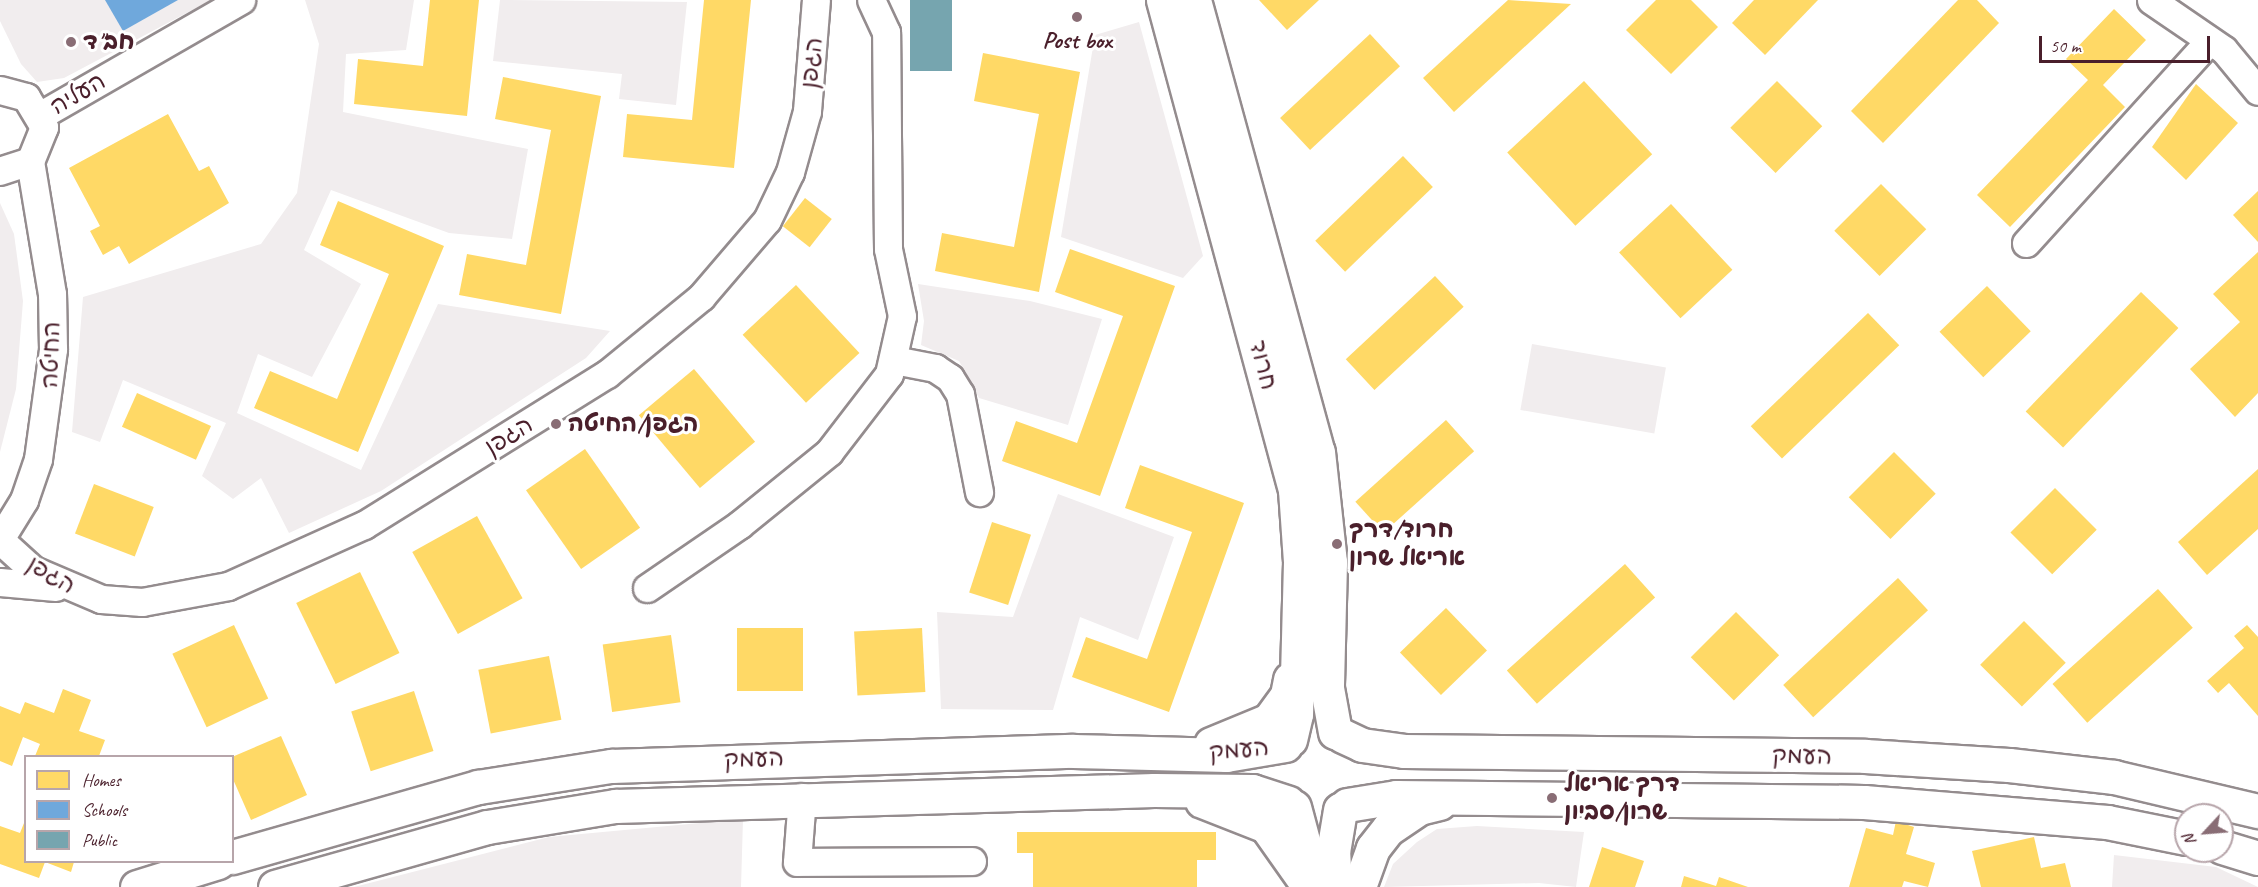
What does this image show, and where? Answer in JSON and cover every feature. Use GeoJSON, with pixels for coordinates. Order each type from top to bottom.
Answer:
{"type":"FeatureCollection","features":[{"type":"Feature","properties":{"kind":"main road","name":"חרוד"},"geometry":{"type":"LineString","coordinates":[[1163,0],[1289,459],[1312,646],[1339,734]]}},
{"type":"Feature","properties":{"kind":"main road","name":"חרוד"},"geometry":{"type":"LineString","coordinates":[[1194,0],[1318,452],[1329,532],[1312,646],[1288,742]]}},
{"type":"Feature","properties":{"kind":"main road"},"geometry":{"type":"LineString","coordinates":[[1312,646],[1336,684],[1354,720],[1404,751]]}},
{"type":"Feature","properties":{"kind":"main road"},"geometry":{"type":"LineString","coordinates":[[1183,753],[1269,720],[1287,695],[1312,646]]}},
{"type":"Feature","properties":{"kind":"main road"},"geometry":{"type":"LineString","coordinates":[[1315,887],[1292,805],[1276,781],[1288,742],[1312,729],[1339,734],[1362,770],[1343,807],[1333,852],[1335,887]]}},
{"type":"Feature","properties":{"kind":"main road","name":"העמק"},"geometry":{"type":"LineString","coordinates":[[1339,734],[1362,746],[1404,751],[1866,756],[2009,765],[2114,777],[2258,811]]}},
{"type":"Feature","properties":{"kind":"main road","name":"העמק"},"geometry":{"type":"LineString","coordinates":[[234,856],[478,788],[611,766],[764,758],[1246,754],[1288,742]]}},
{"type":"Feature","properties":{"kind":"main road"},"geometry":{"type":"LineString","coordinates":[[1154,790],[1226,806],[1266,826],[1309,887]]}},
{"type":"Feature","properties":{"kind":"main road","name":"העמק"},"geometry":{"type":"LineString","coordinates":[[275,887],[529,818],[615,806],[802,797],[1154,790],[1252,791],[1292,805]]}},
{"type":"Feature","properties":{"kind":"main road"},"geometry":{"type":"LineString","coordinates":[[1359,887],[1373,848],[1401,818],[1460,797]]}},
{"type":"Feature","properties":{"kind":"main road","name":"העמק"},"geometry":{"type":"LineString","coordinates":[[1343,807],[1375,798],[1460,797],[1864,802],[2095,821],[2174,836]]}},
{"type":"Feature","properties":{"kind":"main road"},"geometry":{"type":"LineString","coordinates":[[1292,805],[1317,815],[1343,807]]}},
{"type":"Feature","properties":{"kind":"main road"},"geometry":{"type":"LineString","coordinates":[[2234,851],[2258,858]]}},
{"type":"Feature","properties":{"kind":"main road"},"geometry":{"type":"LineString","coordinates":[[137,887],[212,863]]}},
{"type":"Feature","properties":{"kind":"street","name":"העליה"},"geometry":{"type":"LineString","coordinates":[[41,115],[241,0]]}},
{"type":"Feature","properties":{"kind":"street","name":"הגפן"},"geometry":{"type":"LineString","coordinates":[[0,539],[33,570],[66,588],[101,600],[142,602],[184,597],[280,566],[364,525],[607,374],[701,297],[767,220],[790,172],[807,111],[816,0]]}},
{"type":"Feature","properties":{"kind":"street"},"geometry":{"type":"LineString","coordinates":[[647,588],[739,525],[829,452],[863,414],[894,360],[902,316],[888,249],[886,33],[872,0]]}},
{"type":"Feature","properties":{"kind":"street"},"geometry":{"type":"LineString","coordinates":[[2151,0],[2209,40],[2258,91]]}},
{"type":"Feature","properties":{"kind":"street"},"geometry":{"type":"LineString","coordinates":[[2026,243],[2209,40]]}},
{"type":"Feature","properties":{"kind":"street"},"geometry":{"type":"LineString","coordinates":[[0,90],[26,97],[41,115],[43,140],[30,161],[0,171]]}},
{"type":"Feature","properties":{"kind":"street","name":"החיטה"},"geometry":{"type":"LineString","coordinates":[[0,539],[24,500],[38,459],[52,370],[52,294],[30,161]]}},
{"type":"Feature","properties":{"kind":"street"},"geometry":{"type":"LineString","coordinates":[[894,360],[935,368],[950,378],[960,394],[978,492]]}},
{"type":"Feature","properties":{"kind":"street"},"geometry":{"type":"LineString","coordinates":[[0,582],[66,588]]}},
{"type":"Feature","properties":{"kind":"street"},"geometry":{"type":"LineString","coordinates":[[802,797],[797,862],[972,861]]}},
{"type":"Feature","properties":{"kind":"shaded area","name":"חב\"ד"},"geometry":{"type":"Polygon","coordinates":[[[0,0],[211,0],[64,78],[37,82],[21,64],[0,21],[0,0]]]}},
{"type":"Feature","properties":{"kind":"shaded area"},"geometry":{"type":"Polygon","coordinates":[[[305,0],[414,0],[406,50],[346,54],[343,112],[528,149],[512,239],[449,233],[331,190],[304,250],[361,284],[312,377],[258,354],[237,413],[361,470],[438,304],[610,331],[586,358],[381,491],[289,533],[261,478],[233,499],[202,476],[226,423],[123,380],[100,442],[72,432],[83,297],[261,244],[297,193],[319,44],[305,0]]]}},
{"type":"Feature","properties":{"kind":"shaded area"},"geometry":{"type":"Polygon","coordinates":[[[500,0],[687,2],[676,105],[619,99],[622,74],[493,61],[500,0]]]}},
{"type":"Feature","properties":{"kind":"shaded area"},"geometry":{"type":"Polygon","coordinates":[[[1139,22],[1203,256],[1183,278],[1061,237],[1095,35],[1139,22]]]}},
{"type":"Feature","properties":{"kind":"shaded area"},"geometry":{"type":"Polygon","coordinates":[[[0,203],[14,234],[23,301],[16,389],[0,452],[0,203]]]}},
{"type":"Feature","properties":{"kind":"shaded area"},"geometry":{"type":"Polygon","coordinates":[[[918,284],[1030,301],[1102,319],[1068,425],[979,398],[959,361],[921,345],[924,321],[918,284]]]}},
{"type":"Feature","properties":{"kind":"shaded area"},"geometry":{"type":"Polygon","coordinates":[[[1532,344],[1666,368],[1654,434],[1520,410],[1532,344]]]}},
{"type":"Feature","properties":{"kind":"shaded area"},"geometry":{"type":"Polygon","coordinates":[[[1058,494],[1174,537],[1138,640],[1080,617],[1053,710],[941,709],[937,612],[1013,617],[1058,494]]]}},
{"type":"Feature","properties":{"kind":"shaded area"},"geometry":{"type":"Polygon","coordinates":[[[743,819],[741,887],[354,887],[549,837],[743,819]]]}},
{"type":"Feature","properties":{"kind":"shaded area"},"geometry":{"type":"Polygon","coordinates":[[[1477,826],[1584,832],[1576,887],[1539,883],[1384,887],[1393,864],[1417,842],[1437,829],[1477,826]]]}},
{"type":"Feature","properties":{"kind":"shaded area"},"geometry":{"type":"Polygon","coordinates":[[[2114,855],[2216,867],[2258,887],[2112,887],[2114,855]]]}},
{"type":"Feature","properties":{"kind":"building: Homes"},"geometry":{"type":"Polygon","coordinates":[[[430,0],[479,0],[467,116],[354,104],[358,59],[423,66],[430,0]]]}},
{"type":"Feature","properties":{"kind":"building: Homes"},"geometry":{"type":"Polygon","coordinates":[[[704,0],[751,0],[734,168],[623,157],[627,114],[692,120],[704,0]]]}},
{"type":"Feature","properties":{"kind":"building: Homes"},"geometry":{"type":"Polygon","coordinates":[[[1259,0],[1319,0],[1287,30],[1259,0]]]}},
{"type":"Feature","properties":{"kind":"building: Homes"},"geometry":{"type":"Polygon","coordinates":[[[1508,0],[1571,4],[1454,112],[1423,78],[1508,0]]]}},
{"type":"Feature","properties":{"kind":"building: Homes"},"geometry":{"type":"Polygon","coordinates":[[[1656,0],[1691,0],[1718,27],[1671,74],[1626,30],[1656,0]]]}},
{"type":"Feature","properties":{"kind":"building: Homes"},"geometry":{"type":"Polygon","coordinates":[[[1754,0],[1818,0],[1765,55],[1732,23],[1754,0]]]}},
{"type":"Feature","properties":{"kind":"building: Homes"},"geometry":{"type":"Polygon","coordinates":[[[1958,0],[1977,0],[1999,23],[1883,143],[1851,111],[1958,0]]]}},
{"type":"Feature","properties":{"kind":"building: Homes"},"geometry":{"type":"Polygon","coordinates":[[[2114,9],[2146,40],[2103,85],[2125,107],[2010,227],[1977,195],[2088,80],[2066,59],[2114,9]]]}},
{"type":"Feature","properties":{"kind":"building: Homes"},"geometry":{"type":"Polygon","coordinates":[[[1370,34],[1400,66],[1310,150],[1280,118],[1370,34]]]}},
{"type":"Feature","properties":{"kind":"building: Homes"},"geometry":{"type":"Polygon","coordinates":[[[983,53],[1080,72],[1039,292],[935,271],[942,233],[1014,247],[1039,114],[974,101],[983,53]]]}},
{"type":"Feature","properties":{"kind":"building: Homes"},"geometry":{"type":"Polygon","coordinates":[[[503,77],[601,96],[561,314],[459,295],[467,254],[526,265],[551,130],[495,119],[503,77]]]}},
{"type":"Feature","properties":{"kind":"building: Homes"},"geometry":{"type":"Polygon","coordinates":[[[1584,81],[1652,154],[1575,226],[1507,153],[1584,81]]]}},
{"type":"Feature","properties":{"kind":"building: Homes"},"geometry":{"type":"Polygon","coordinates":[[[1777,81],[1822,126],[1776,173],[1730,128],[1777,81]]]}},
{"type":"Feature","properties":{"kind":"building: Homes"},"geometry":{"type":"Polygon","coordinates":[[[2196,84],[2238,123],[2186,180],[2152,147],[2196,84]]]}},
{"type":"Feature","properties":{"kind":"building: Homes"},"geometry":{"type":"Polygon","coordinates":[[[168,114],[199,171],[209,166],[229,203],[129,264],[119,246],[103,255],[90,231],[100,226],[69,168],[168,114]]]}},
{"type":"Feature","properties":{"kind":"building: Homes"},"geometry":{"type":"Polygon","coordinates":[[[1403,156],[1433,187],[1345,272],[1315,241],[1403,156]]]}},
{"type":"Feature","properties":{"kind":"building: Homes"},"geometry":{"type":"Polygon","coordinates":[[[1881,184],[1926,229],[1880,276],[1834,231],[1881,184]]]}},
{"type":"Feature","properties":{"kind":"building: Homes"},"geometry":{"type":"Polygon","coordinates":[[[2258,191],[2258,242],[2233,215],[2258,191]]]}},
{"type":"Feature","properties":{"kind":"building: Homes"},"geometry":{"type":"Polygon","coordinates":[[[805,198],[832,219],[810,247],[783,226],[805,198]]]}},
{"type":"Feature","properties":{"kind":"building: Homes"},"geometry":{"type":"Polygon","coordinates":[[[338,201],[444,246],[358,452],[254,408],[270,371],[337,399],[389,274],[320,245],[338,201]]]}},
{"type":"Feature","properties":{"kind":"building: Homes"},"geometry":{"type":"Polygon","coordinates":[[[1671,204],[1732,270],[1680,318],[1619,252],[1671,204]]]}},
{"type":"Feature","properties":{"kind":"building: Homes"},"geometry":{"type":"Polygon","coordinates":[[[1070,249],[1175,286],[1100,496],[1002,461],[1016,421],[1077,443],[1123,316],[1055,292],[1070,249]]]}},
{"type":"Feature","properties":{"kind":"building: Homes"},"geometry":{"type":"Polygon","coordinates":[[[2258,252],[2258,393],[2235,417],[2190,369],[2240,322],[2213,294],[2258,252]]]}},
{"type":"Feature","properties":{"kind":"building: Homes"},"geometry":{"type":"Polygon","coordinates":[[[1435,276],[1464,307],[1374,390],[1346,359],[1435,276]]]}},
{"type":"Feature","properties":{"kind":"building: Homes"},"geometry":{"type":"Polygon","coordinates":[[[796,285],[859,353],[806,403],[743,335],[796,285]]]}},
{"type":"Feature","properties":{"kind":"building: Homes"},"geometry":{"type":"Polygon","coordinates":[[[1987,286],[2031,331],[1983,377],[1940,332],[1987,286]]]}},
{"type":"Feature","properties":{"kind":"building: Homes"},"geometry":{"type":"Polygon","coordinates":[[[2141,292],[2178,328],[2063,448],[2026,411],[2141,292]]]}},
{"type":"Feature","properties":{"kind":"building: Homes"},"geometry":{"type":"Polygon","coordinates":[[[1868,313],[1899,345],[1782,459],[1751,426],[1868,313]]]}},
{"type":"Feature","properties":{"kind":"building: Homes"},"geometry":{"type":"Polygon","coordinates":[[[694,369],[755,442],[700,488],[639,415],[694,369]]]}},
{"type":"Feature","properties":{"kind":"building: Homes"},"geometry":{"type":"Polygon","coordinates":[[[137,393],[211,426],[196,460],[122,427],[137,393]]]}},
{"type":"Feature","properties":{"kind":"building: Homes"},"geometry":{"type":"Polygon","coordinates":[[[1446,420],[1474,451],[1383,533],[1355,502],[1446,420]]]}},
{"type":"Feature","properties":{"kind":"building: Homes"},"geometry":{"type":"Polygon","coordinates":[[[585,449],[640,528],[581,569],[526,490],[585,449]]]}},
{"type":"Feature","properties":{"kind":"building: Homes"},"geometry":{"type":"Polygon","coordinates":[[[1894,452],[1936,494],[1890,539],[1849,497],[1894,452]]]}},
{"type":"Feature","properties":{"kind":"building: Homes"},"geometry":{"type":"Polygon","coordinates":[[[1140,465],[1244,503],[1169,712],[1072,677],[1086,637],[1147,659],[1192,532],[1125,508],[1140,465]]]}},
{"type":"Feature","properties":{"kind":"building: Homes"},"geometry":{"type":"Polygon","coordinates":[[[2258,469],[2258,529],[2207,575],[2178,542],[2258,469]]]}},
{"type":"Feature","properties":{"kind":"building: Homes"},"geometry":{"type":"Polygon","coordinates":[[[94,484],[154,507],[135,556],[75,533],[94,484]]]}},
{"type":"Feature","properties":{"kind":"building: Homes"},"geometry":{"type":"Polygon","coordinates":[[[2055,488],[2097,530],[2052,574],[2010,533],[2055,488]]]}},
{"type":"Feature","properties":{"kind":"building: Homes"},"geometry":{"type":"Polygon","coordinates":[[[477,516],[523,598],[458,634],[412,552],[477,516]]]}},
{"type":"Feature","properties":{"kind":"building: Homes"},"geometry":{"type":"Polygon","coordinates":[[[992,522],[1031,535],[1008,605],[969,592],[992,522]]]}},
{"type":"Feature","properties":{"kind":"building: Homes"},"geometry":{"type":"Polygon","coordinates":[[[1625,564],[1655,597],[1537,704],[1507,670],[1625,564]]]}},
{"type":"Feature","properties":{"kind":"building: Homes"},"geometry":{"type":"Polygon","coordinates":[[[360,572],[399,653],[336,684],[296,603],[360,572]]]}},
{"type":"Feature","properties":{"kind":"building: Homes"},"geometry":{"type":"Polygon","coordinates":[[[1898,578],[1928,610],[1813,717],[1783,685],[1898,578]]]}},
{"type":"Feature","properties":{"kind":"building: Homes"},"geometry":{"type":"Polygon","coordinates":[[[2158,589],[2193,628],[2087,723],[2052,684],[2158,589]]]}},
{"type":"Feature","properties":{"kind":"building: Homes"},"geometry":{"type":"Polygon","coordinates":[[[1446,608],[1487,650],[1441,695],[1400,652],[1446,608]]]}},
{"type":"Feature","properties":{"kind":"building: Homes"},"geometry":{"type":"Polygon","coordinates":[[[1736,612],[1779,655],[1734,700],[1691,657],[1736,612]]]}},
{"type":"Feature","properties":{"kind":"building: Homes"},"geometry":{"type":"Polygon","coordinates":[[[2024,621],[2066,663],[2022,707],[1980,665],[2024,621]]]}},
{"type":"Feature","properties":{"kind":"building: Homes"},"geometry":{"type":"Polygon","coordinates":[[[234,625],[268,698],[207,727],[172,654],[234,625]]]}},
{"type":"Feature","properties":{"kind":"building: Homes"},"geometry":{"type":"Polygon","coordinates":[[[2247,625],[2258,637],[2258,716],[2229,683],[2218,693],[2207,681],[2244,648],[2234,636],[2247,625]]]}},
{"type":"Feature","properties":{"kind":"building: Homes"},"geometry":{"type":"Polygon","coordinates":[[[737,628],[803,628],[803,691],[737,691],[737,628]]]}},
{"type":"Feature","properties":{"kind":"building: Homes"},"geometry":{"type":"Polygon","coordinates":[[[922,628],[925,692],[857,695],[854,632],[922,628]]]}},
{"type":"Feature","properties":{"kind":"building: Homes"},"geometry":{"type":"Polygon","coordinates":[[[671,635],[680,702],[612,712],[603,645],[671,635]]]}},
{"type":"Feature","properties":{"kind":"building: Homes"},"geometry":{"type":"Polygon","coordinates":[[[549,656],[561,720],[491,734],[478,670],[549,656]]]}},
{"type":"Feature","properties":{"kind":"building: Homes"},"geometry":{"type":"Polygon","coordinates":[[[63,689],[91,700],[79,731],[105,740],[99,755],[35,755],[40,744],[23,737],[12,766],[0,761],[0,706],[20,714],[25,702],[54,713],[63,689]]]}},
{"type":"Feature","properties":{"kind":"building: Homes"},"geometry":{"type":"Polygon","coordinates":[[[414,691],[433,751],[371,771],[351,711],[414,691]]]}},
{"type":"Feature","properties":{"kind":"building: Homes"},"geometry":{"type":"Polygon","coordinates":[[[281,736],[307,795],[251,820],[234,782],[234,756],[281,736]]]}},
{"type":"Feature","properties":{"kind":"building: Homes"},"geometry":{"type":"Polygon","coordinates":[[[1896,821],[1914,827],[1906,854],[1935,863],[1928,887],[1904,881],[1902,887],[1849,887],[1866,828],[1893,835],[1896,821]]]}},
{"type":"Feature","properties":{"kind":"building: Homes"},"geometry":{"type":"Polygon","coordinates":[[[24,823],[24,863],[45,863],[39,878],[0,864],[0,826],[20,833],[24,823]]]}},
{"type":"Feature","properties":{"kind":"building: Homes"},"geometry":{"type":"Polygon","coordinates":[[[1017,832],[1216,832],[1216,860],[1197,860],[1197,887],[1033,887],[1033,853],[1017,853],[1017,832]]]}},
{"type":"Feature","properties":{"kind":"building: Homes"},"geometry":{"type":"Polygon","coordinates":[[[2034,837],[2041,868],[2065,863],[2071,887],[1981,887],[1972,851],[2034,837]]]}},
{"type":"Feature","properties":{"kind":"building: Homes"},"geometry":{"type":"Polygon","coordinates":[[[1602,847],[1644,861],[1635,887],[1589,887],[1602,847]]]}},
{"type":"Feature","properties":{"kind":"building: Homes"},"geometry":{"type":"Polygon","coordinates":[[[48,863],[74,863],[71,872],[48,863]]]}},
{"type":"Feature","properties":{"kind":"building: Homes"},"geometry":{"type":"Polygon","coordinates":[[[1684,876],[1716,886],[1719,877],[1748,887],[1681,887],[1684,876]]]}},
{"type":"Feature","properties":{"kind":"building: Schools"},"geometry":{"type":"Polygon","coordinates":[[[105,0],[178,0],[123,31],[105,0]]]}},
{"type":"Feature","properties":{"kind":"building: Public"},"geometry":{"type":"Polygon","coordinates":[[[910,0],[952,0],[952,71],[910,71],[910,0]]]}},
{"type":"Feature","properties":{"kind":"place","name":"Post box"},"geometry":{"type":"Point","coordinates":[1077,17]}},
{"type":"Feature","properties":{"kind":"place","name":"חב\"ד"},"geometry":{"type":"Point","coordinates":[71,42]}},
{"type":"Feature","properties":{"kind":"place","name":"הגפן/החיטה"},"geometry":{"type":"Point","coordinates":[556,424]}},
{"type":"Feature","properties":{"kind":"place","name":"חרוד/דרך אריאל שרון"},"geometry":{"type":"Point","coordinates":[1337,544]}},
{"type":"Feature","properties":{"kind":"place","name":"דרך אריאל שרון/סביון"},"geometry":{"type":"Point","coordinates":[1552,798]}}]}
